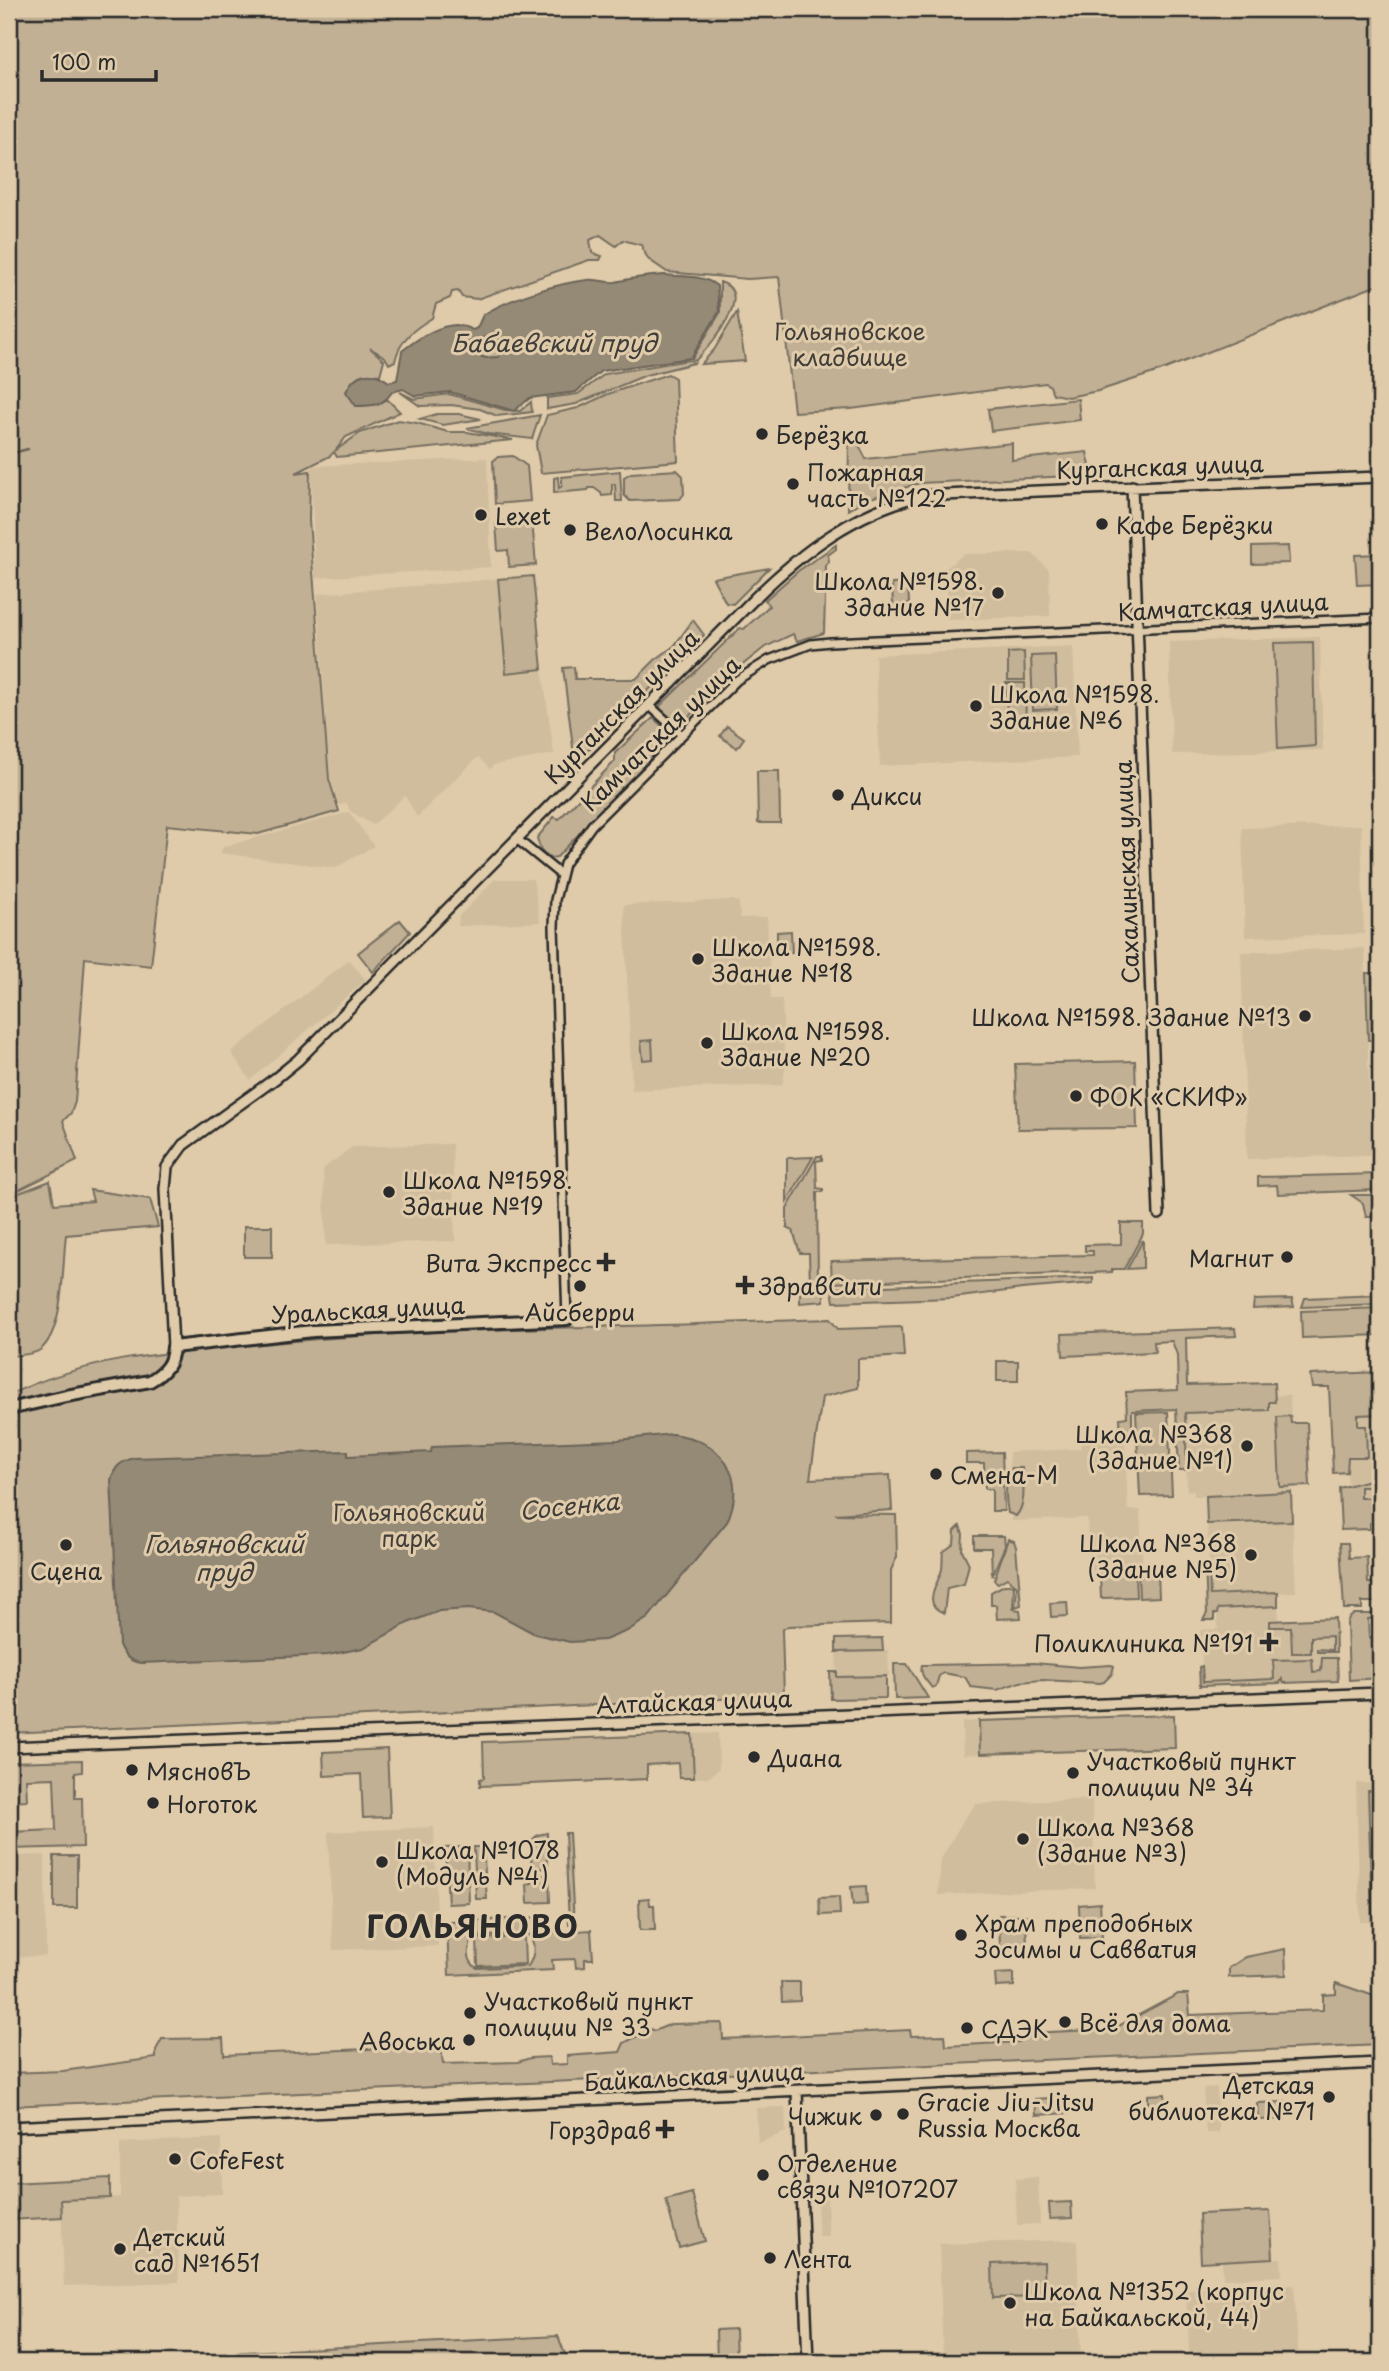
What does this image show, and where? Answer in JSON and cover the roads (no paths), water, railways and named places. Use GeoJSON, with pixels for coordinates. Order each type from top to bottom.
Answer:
{"type":"FeatureCollection","features":[{"type":"Feature","properties":{"kind":"main road","name":"Уральская улица"},"geometry":{"type":"LineString","coordinates":[[173,1347],[313,1331],[567,1319]]}},
{"type":"Feature","properties":{"kind":"main road"},"geometry":{"type":"LineString","coordinates":[[9,1409],[150,1381],[161,1374],[172,1359],[173,1347]]}},
{"type":"Feature","properties":{"kind":"street","name":"Курганская улица"},"geometry":{"type":"LineString","coordinates":[[173,1347],[165,1191],[166,1172],[171,1159],[191,1138],[276,1078],[298,1059],[518,840],[786,566],[819,542],[870,512],[904,500],[936,494],[1380,477]]}},
{"type":"Feature","properties":{"kind":"street","name":"Сахалинская улица"},"geometry":{"type":"LineString","coordinates":[[1132,486],[1159,1214]]}},
{"type":"Feature","properties":{"kind":"street","name":"Камчатская улица"},"geometry":{"type":"LineString","coordinates":[[567,1319],[554,927],[555,900],[561,875],[572,851],[592,825],[737,680],[769,660],[811,645],[878,639],[1380,618]]}},
{"type":"Feature","properties":{"kind":"street"},"geometry":{"type":"LineString","coordinates":[[650,706],[682,735]]}},
{"type":"Feature","properties":{"kind":"street"},"geometry":{"type":"LineString","coordinates":[[518,840],[561,875]]}},
{"type":"Feature","properties":{"kind":"street","name":"Алтайская улица"},"geometry":{"type":"LineString","coordinates":[[9,1747],[1380,1693]]}},
{"type":"Feature","properties":{"kind":"street","name":"Байкальская улица"},"geometry":{"type":"LineString","coordinates":[[9,2127],[1380,2063]]}},
{"type":"Feature","properties":{"kind":"street"},"geometry":{"type":"LineString","coordinates":[[797,2091],[808,2362]]}},
{"type":"Feature","properties":{"kind":"water","name":"Бабаевский пруд"},"geometry":{"type":"Polygon","coordinates":[[[664,275],[698,278],[717,286],[719,312],[691,358],[601,371],[576,392],[530,398],[514,411],[450,392],[415,396],[403,389],[392,392],[377,404],[356,406],[346,392],[354,380],[364,374],[376,375],[389,382],[397,380],[402,351],[414,342],[448,326],[473,330],[477,328],[483,315],[519,298],[575,282],[615,282],[664,275]],[[485,337],[479,339],[476,347],[478,355],[485,358],[499,357],[503,349],[502,342],[485,337]]]}},
{"type":"Feature","properties":{"kind":"water","name":"Гольяновский пруд"},"geometry":{"type":"Polygon","coordinates":[[[672,1434],[704,1444],[726,1463],[732,1475],[733,1505],[727,1522],[648,1618],[605,1640],[570,1642],[535,1634],[494,1612],[468,1609],[439,1611],[408,1623],[363,1648],[328,1655],[141,1663],[127,1657],[119,1645],[111,1480],[116,1468],[134,1458],[348,1451],[348,1456],[431,1452],[432,1447],[618,1440],[672,1434]]]}},
{"type":"Feature","properties":{"kind":"waterway"},"geometry":{"type":"LineString","coordinates":[[9,454],[28,449]]}},
{"type":"Feature","properties":{"kind":"place","name":"Берёзка"},"geometry":{"type":"Point","coordinates":[762,434]}},
{"type":"Feature","properties":{"kind":"place","name":"Пожарная часть №122"},"geometry":{"type":"Point","coordinates":[793,484]}},
{"type":"Feature","properties":{"kind":"place","name":"Lexet"},"geometry":{"type":"Point","coordinates":[481,515]}},
{"type":"Feature","properties":{"kind":"place","name":"Кафе Берёзки"},"geometry":{"type":"Point","coordinates":[1102,524]}},
{"type":"Feature","properties":{"kind":"place","name":"ВелоЛосинка"},"geometry":{"type":"Point","coordinates":[570,530]}},
{"type":"Feature","properties":{"kind":"place","name":"Школа №1598. Здание №17"},"geometry":{"type":"Point","coordinates":[998,593]}},
{"type":"Feature","properties":{"kind":"place","name":"Школа №1598. Здание №6"},"geometry":{"type":"Point","coordinates":[976,706]}},
{"type":"Feature","properties":{"kind":"place","name":"Дикси"},"geometry":{"type":"Point","coordinates":[838,795]}},
{"type":"Feature","properties":{"kind":"place","name":"Школа №1598. Здание №18"},"geometry":{"type":"Point","coordinates":[698,959]}},
{"type":"Feature","properties":{"kind":"place","name":"Школа №1598. Здание №13"},"geometry":{"type":"Point","coordinates":[1305,1016]}},
{"type":"Feature","properties":{"kind":"place","name":"Школа №1598. Здание №20"},"geometry":{"type":"Point","coordinates":[707,1043]}},
{"type":"Feature","properties":{"kind":"place","name":"ФОК «СКИФ»"},"geometry":{"type":"Point","coordinates":[1076,1096]}},
{"type":"Feature","properties":{"kind":"place","name":"Школа №1598. Здание №19"},"geometry":{"type":"Point","coordinates":[389,1192]}},
{"type":"Feature","properties":{"kind":"place","name":"Магнит"},"geometry":{"type":"Point","coordinates":[1287,1257]}},
{"type":"Feature","properties":{"kind":"place","name":"Вита Экспресс"},"geometry":{"type":"Point","coordinates":[606,1262]}},
{"type":"Feature","properties":{"kind":"place","name":"ЗдравСити"},"geometry":{"type":"Point","coordinates":[745,1285]}},
{"type":"Feature","properties":{"kind":"place","name":"Айсберри"},"geometry":{"type":"Point","coordinates":[580,1286]}},
{"type":"Feature","properties":{"kind":"place","name":"Школа №368 (Здание №1)"},"geometry":{"type":"Point","coordinates":[1247,1446]}},
{"type":"Feature","properties":{"kind":"place","name":"Смена-М"},"geometry":{"type":"Point","coordinates":[936,1474]}},
{"type":"Feature","properties":{"kind":"place","name":"Сцена"},"geometry":{"type":"Point","coordinates":[66,1545]}},
{"type":"Feature","properties":{"kind":"place","name":"Школа №368 (Здание №5)"},"geometry":{"type":"Point","coordinates":[1251,1555]}},
{"type":"Feature","properties":{"kind":"place","name":"Поликлиника №191"},"geometry":{"type":"Point","coordinates":[1269,1642]}},
{"type":"Feature","properties":{"kind":"place","name":"Диана"},"geometry":{"type":"Point","coordinates":[754,1757]}},
{"type":"Feature","properties":{"kind":"place","name":"МясновЪ"},"geometry":{"type":"Point","coordinates":[132,1770]}},
{"type":"Feature","properties":{"kind":"place","name":"Участковый пункт полиции № 34"},"geometry":{"type":"Point","coordinates":[1073,1773]}},
{"type":"Feature","properties":{"kind":"place","name":"Ноготок"},"geometry":{"type":"Point","coordinates":[153,1803]}},
{"type":"Feature","properties":{"kind":"place","name":"Школа №368 (Здание №3)"},"geometry":{"type":"Point","coordinates":[1023,1839]}},
{"type":"Feature","properties":{"kind":"place","name":"Школа №1078 (Модуль №4)"},"geometry":{"type":"Point","coordinates":[382,1862]}},
{"type":"Feature","properties":{"kind":"place","name":"Храм преподобных Зосимы и Савватия"},"geometry":{"type":"Point","coordinates":[961,1935]}},
{"type":"Feature","properties":{"kind":"place","name":"Участковый пункт полиции № 33"},"geometry":{"type":"Point","coordinates":[470,2013]}},
{"type":"Feature","properties":{"kind":"place","name":"Всё для дома"},"geometry":{"type":"Point","coordinates":[1065,2022]}},
{"type":"Feature","properties":{"kind":"place","name":"СДЭК"},"geometry":{"type":"Point","coordinates":[967,2028]}},
{"type":"Feature","properties":{"kind":"place","name":"Авоська"},"geometry":{"type":"Point","coordinates":[469,2040]}},
{"type":"Feature","properties":{"kind":"place","name":"Детская библиотека №71"},"geometry":{"type":"Point","coordinates":[1329,2097]}},
{"type":"Feature","properties":{"kind":"place","name":"Gracie Jiu-Jitsu Russia Москва"},"geometry":{"type":"Point","coordinates":[903,2114]}},
{"type":"Feature","properties":{"kind":"place","name":"Чижик"},"geometry":{"type":"Point","coordinates":[876,2115]}},
{"type":"Feature","properties":{"kind":"place","name":"Горздрав"},"geometry":{"type":"Point","coordinates":[665,2129]}},
{"type":"Feature","properties":{"kind":"place","name":"CofeFest"},"geometry":{"type":"Point","coordinates":[175,2159]}},
{"type":"Feature","properties":{"kind":"place","name":"Отделение связи №107207"},"geometry":{"type":"Point","coordinates":[763,2175]}},
{"type":"Feature","properties":{"kind":"place","name":"Детский сад №1651"},"geometry":{"type":"Point","coordinates":[120,2249]}},
{"type":"Feature","properties":{"kind":"place","name":"Лента"},"geometry":{"type":"Point","coordinates":[770,2258]}},
{"type":"Feature","properties":{"kind":"place","name":"Школа №1352 (корпус на Байкальской, 44)"},"geometry":{"type":"Point","coordinates":[1010,2303]}},
{"type":"Feature","properties":{"kind":"district","name":"ГОЛЬЯНОВО"},"geometry":{"type":"Point","coordinates":[473,1925]}},
{"type":"Feature","properties":{"kind":"park label","name":"Гольяновское кладбище"},"geometry":{"type":"Point","coordinates":[850,343]}},
{"type":"Feature","properties":{"kind":"park label","name":"Гольяновcкий парк"},"geometry":{"type":"Point","coordinates":[409,1524]}},
{"type":"Feature","properties":{"kind":"water label","name":"Сосенка"},"geometry":{"type":"Point","coordinates":[569,1505]}}]}
